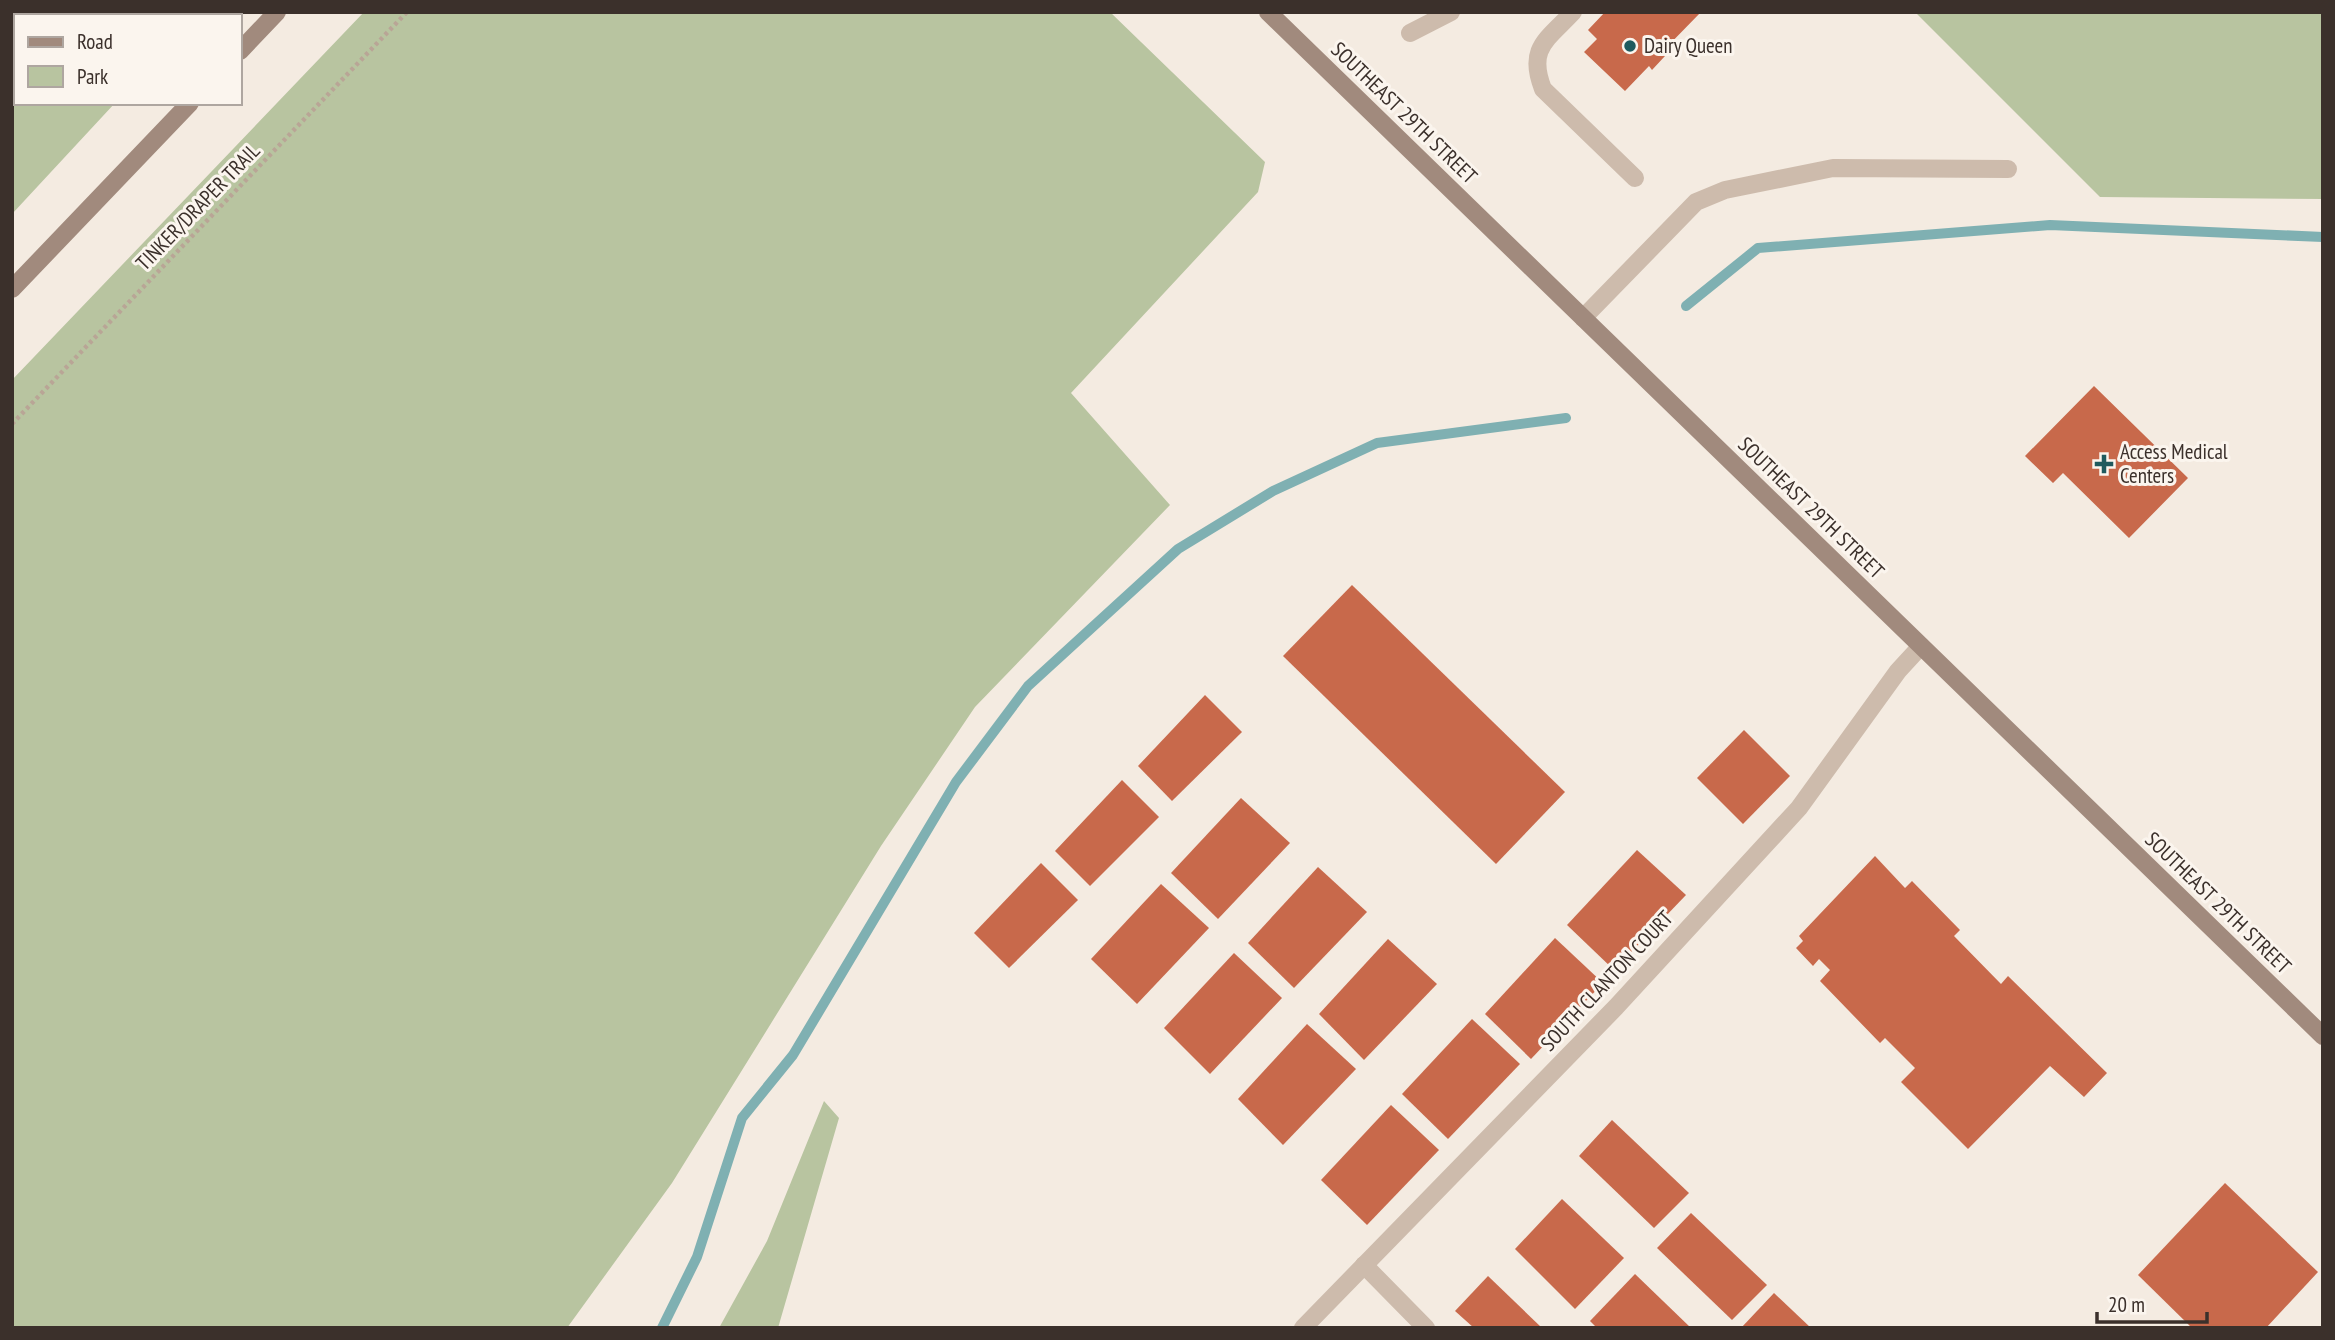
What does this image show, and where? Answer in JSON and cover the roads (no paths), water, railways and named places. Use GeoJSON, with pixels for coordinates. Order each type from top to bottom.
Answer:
{"type":"FeatureCollection","features":[{"type":"Feature","properties":{"kind":"main road"},"geometry":{"type":"LineString","coordinates":[[242,49],[277,12]]}},
{"type":"Feature","properties":{"kind":"main road","name":"SOUTHEAST 29TH STREET"},"geometry":{"type":"LineString","coordinates":[[1268,12],[2323,1036]]}},
{"type":"Feature","properties":{"kind":"main road"},"geometry":{"type":"LineString","coordinates":[[12,289],[188,105]]}},
{"type":"Feature","properties":{"kind":"lane"},"geometry":{"type":"LineString","coordinates":[[1410,33],[1451,12]]}},
{"type":"Feature","properties":{"kind":"lane"},"geometry":{"type":"LineString","coordinates":[[1573,12],[1542,44],[1535,58],[1543,89],[1635,178]]}},
{"type":"Feature","properties":{"kind":"lane"},"geometry":{"type":"LineString","coordinates":[[1583,318],[1696,202],[1725,190],[1833,168],[2008,169]]}},
{"type":"Feature","properties":{"kind":"lane","name":"SOUTH CLANTON COURT"},"geometry":{"type":"LineString","coordinates":[[1303,1328],[1616,1007],[1799,808],[1898,671],[1921,646]]}},
{"type":"Feature","properties":{"kind":"lane"},"geometry":{"type":"LineString","coordinates":[[1364,1265],[1426,1328]]}},
{"type":"Feature","properties":{"kind":"waterway"},"geometry":{"type":"LineString","coordinates":[[1686,306],[1758,248],[2050,225],[2323,237]]}},
{"type":"Feature","properties":{"kind":"waterway"},"geometry":{"type":"LineString","coordinates":[[662,1328],[697,1257],[742,1118],[793,1055],[956,782],[1028,686],[1178,549],[1273,491],[1377,443],[1566,418]]}},
{"type":"Feature","properties":{"kind":"place","name":"Dairy Queen"},"geometry":{"type":"Point","coordinates":[1630,46]}},
{"type":"Feature","properties":{"kind":"place","name":"Access Medical Centers"},"geometry":{"type":"Point","coordinates":[2104,464]}}]}
